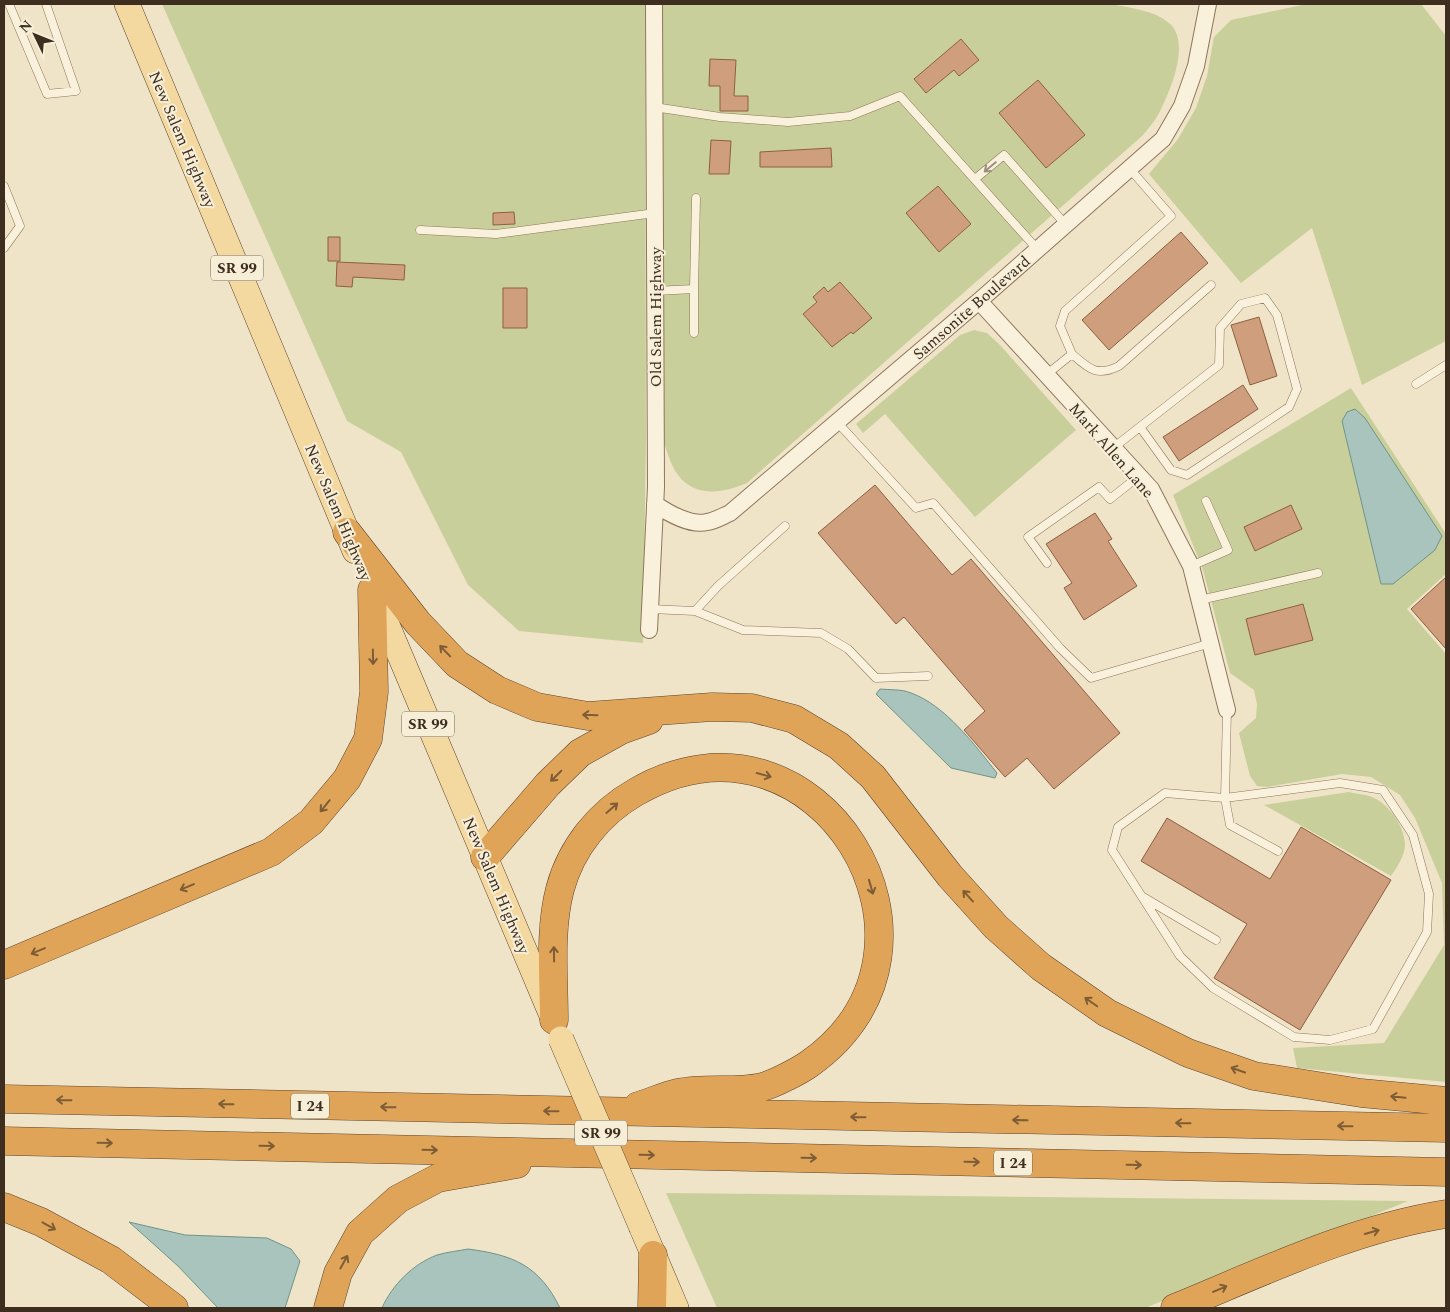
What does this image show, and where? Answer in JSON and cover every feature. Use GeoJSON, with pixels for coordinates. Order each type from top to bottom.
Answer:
{"type":"FeatureCollection","features":[{"type":"Feature","properties":{"kind":"highway"},"geometry":{"type":"LineString","coordinates":[[347,532],[424,630],[457,664],[497,690],[537,707],[588,716],[712,707],[752,708],[794,719],[839,746],[873,777],[950,876],[996,927],[1041,967],[1115,1017],[1188,1053],[1254,1076],[1360,1093],[1446,1101]]}},
{"type":"Feature","properties":{"kind":"highway"},"geometry":{"type":"LineString","coordinates":[[4,965],[271,852],[311,822],[347,779],[368,739],[374,692],[372,590]]}},
{"type":"Feature","properties":{"kind":"highway"},"geometry":{"type":"LineString","coordinates":[[485,858],[548,784],[580,753],[621,730],[674,711]]}},
{"type":"Feature","properties":{"kind":"highway"},"geometry":{"type":"LineString","coordinates":[[558,1029],[555,918],[560,888],[570,862],[582,840],[600,818],[620,801],[666,778],[690,771],[719,769],[749,771],[774,778],[796,788],[820,805],[838,823],[864,864],[873,890],[878,916],[878,940],[868,992],[840,1038],[808,1065],[762,1086],[678,1093],[617,1113]]}},
{"type":"Feature","properties":{"kind":"highway","name":"I 24"},"geometry":{"type":"LineString","coordinates":[[4,1099],[617,1113],[1446,1128]]}},
{"type":"Feature","properties":{"kind":"highway","name":"I 24"},"geometry":{"type":"LineString","coordinates":[[4,1141],[1446,1172]]}},
{"type":"Feature","properties":{"kind":"highway"},"geometry":{"type":"LineString","coordinates":[[328,1308],[338,1273],[360,1233],[398,1199],[438,1178],[581,1153]]}},
{"type":"Feature","properties":{"kind":"highway"},"geometry":{"type":"LineString","coordinates":[[4,1208],[40,1222],[110,1260],[174,1308]]}},
{"type":"Feature","properties":{"kind":"highway"},"geometry":{"type":"LineString","coordinates":[[1175,1308],[1327,1245],[1424,1217],[1446,1214]]}},
{"type":"Feature","properties":{"kind":"highway"},"geometry":{"type":"LineString","coordinates":[[652,1308],[653,1254]]}},
{"type":"Feature","properties":{"kind":"main road","name":"New Salem Highway"},"geometry":{"type":"LineString","coordinates":[[130,5],[347,532],[676,1308]]}},
{"type":"Feature","properties":{"kind":"street","name":"Old Salem Highway"},"geometry":{"type":"LineString","coordinates":[[649,630],[655,504],[654,4]]}},
{"type":"Feature","properties":{"kind":"street","name":"Samsonite Boulevard"},"geometry":{"type":"LineString","coordinates":[[655,504],[667,512],[688,520],[706,523],[730,513],[979,301],[1130,169],[1163,139],[1182,106],[1196,66],[1208,4]]}},
{"type":"Feature","properties":{"kind":"street","name":"Mark Allen Lane"},"geometry":{"type":"LineString","coordinates":[[979,301],[1151,489],[1191,566],[1227,710]]}},
{"type":"Feature","properties":{"kind":"lane"},"geometry":{"type":"LineString","coordinates":[[9,4],[47,94],[76,90],[46,4]]}},
{"type":"Feature","properties":{"kind":"lane"},"geometry":{"type":"LineString","coordinates":[[654,107],[720,117],[797,122],[850,116],[900,96],[1038,250]]}},
{"type":"Feature","properties":{"kind":"lane"},"geometry":{"type":"LineString","coordinates":[[975,179],[1004,155],[1066,225]]}},
{"type":"Feature","properties":{"kind":"lane"},"geometry":{"type":"LineString","coordinates":[[1130,169],[1171,216],[1065,311],[1060,326],[1072,354],[1091,370],[1108,371],[1119,366],[1211,286]]}},
{"type":"Feature","properties":{"kind":"lane"},"geometry":{"type":"LineString","coordinates":[[4,186],[20,226],[4,248]]}},
{"type":"Feature","properties":{"kind":"lane"},"geometry":{"type":"LineString","coordinates":[[694,333],[696,198]]}},
{"type":"Feature","properties":{"kind":"lane"},"geometry":{"type":"LineString","coordinates":[[420,230],[496,234],[655,213]]}},
{"type":"Feature","properties":{"kind":"lane"},"geometry":{"type":"LineString","coordinates":[[655,291],[694,289]]}},
{"type":"Feature","properties":{"kind":"lane"},"geometry":{"type":"LineString","coordinates":[[1113,448],[1219,365],[1220,328],[1242,304],[1265,298],[1277,315],[1297,390],[1289,407],[1187,475],[1171,470],[1140,427]]}},
{"type":"Feature","properties":{"kind":"lane"},"geometry":{"type":"LineString","coordinates":[[1046,375],[1072,354]]}},
{"type":"Feature","properties":{"kind":"lane"},"geometry":{"type":"LineString","coordinates":[[1416,384],[1446,365]]}},
{"type":"Feature","properties":{"kind":"lane"},"geometry":{"type":"LineString","coordinates":[[837,422],[916,508],[933,503],[1060,648],[1091,678],[1210,643]]}},
{"type":"Feature","properties":{"kind":"lane"},"geometry":{"type":"LineString","coordinates":[[1047,563],[1028,538],[1099,487],[1110,499],[1139,476]]}},
{"type":"Feature","properties":{"kind":"lane"},"geometry":{"type":"LineString","coordinates":[[1191,566],[1228,550],[1206,501]]}},
{"type":"Feature","properties":{"kind":"lane"},"geometry":{"type":"LineString","coordinates":[[695,611],[718,586],[785,526]]}},
{"type":"Feature","properties":{"kind":"lane"},"geometry":{"type":"LineString","coordinates":[[1200,600],[1318,573]]}},
{"type":"Feature","properties":{"kind":"lane"},"geometry":{"type":"LineString","coordinates":[[650,609],[695,611],[743,630],[821,633],[848,649],[876,678],[928,676]]}},
{"type":"Feature","properties":{"kind":"lane"},"geometry":{"type":"LineString","coordinates":[[1227,710],[1225,798],[1230,825],[1278,851]]}},
{"type":"Feature","properties":{"kind":"lane"},"geometry":{"type":"LineString","coordinates":[[1340,783],[1383,790],[1413,835],[1429,894],[1427,932],[1373,1029],[1330,1040],[1294,1037],[1213,988],[1180,956],[1112,850],[1118,827],[1165,793],[1225,798],[1340,783]]}},
{"type":"Feature","properties":{"kind":"lane"},"geometry":{"type":"LineString","coordinates":[[1141,896],[1216,940]]}},
{"type":"Feature","properties":{"kind":"green space"},"geometry":{"type":"Polygon","coordinates":[[[162,4],[645,4],[646,439],[643,643],[519,631],[468,585],[401,452],[347,421],[162,4]]]}},
{"type":"Feature","properties":{"kind":"green space"},"geometry":{"type":"Polygon","coordinates":[[[662,4],[1111,4],[1142,10],[1156,15],[1169,23],[1175,31],[1179,53],[1174,78],[1165,100],[1155,120],[1141,137],[747,483],[720,491],[710,491],[693,487],[678,475],[662,438],[662,4]]]}},
{"type":"Feature","properties":{"kind":"green space"},"geometry":{"type":"Polygon","coordinates":[[[1307,4],[1421,4],[1446,36],[1446,341],[1362,385],[1312,228],[1241,283],[1149,174],[1178,139],[1196,108],[1207,76],[1214,37],[1231,20],[1307,4]]]}},
{"type":"Feature","properties":{"kind":"green space"},"geometry":{"type":"Polygon","coordinates":[[[974,330],[987,333],[1000,345],[1076,430],[975,517],[885,414],[863,433],[856,424],[960,335],[974,330]]]}},
{"type":"Feature","properties":{"kind":"green space"},"geometry":{"type":"Polygon","coordinates":[[[1351,388],[1446,534],[1446,574],[1407,609],[1446,654],[1446,1082],[1297,1068],[1293,1048],[1384,1043],[1444,945],[1442,883],[1415,818],[1400,795],[1371,777],[1342,774],[1267,787],[1257,786],[1250,776],[1239,733],[1256,718],[1257,704],[1254,690],[1230,673],[1203,570],[1173,495],[1351,388]]]}},
{"type":"Feature","properties":{"kind":"green space"},"geometry":{"type":"Polygon","coordinates":[[[1349,792],[1378,800],[1390,810],[1399,823],[1404,837],[1405,848],[1391,876],[1264,805],[1349,792]]]}},
{"type":"Feature","properties":{"kind":"green space"},"geometry":{"type":"Polygon","coordinates":[[[666,1193],[1408,1201],[1145,1308],[717,1308],[666,1193]]]}},
{"type":"Feature","properties":{"kind":"water"},"geometry":{"type":"Polygon","coordinates":[[[1355,409],[1365,418],[1442,536],[1435,550],[1393,584],[1381,584],[1342,421],[1347,412],[1355,409]]]}},
{"type":"Feature","properties":{"kind":"water"},"geometry":{"type":"Polygon","coordinates":[[[880,689],[907,692],[924,699],[936,707],[959,727],[979,750],[997,773],[995,778],[951,768],[876,694],[880,689]]]}},
{"type":"Feature","properties":{"kind":"water"},"geometry":{"type":"Polygon","coordinates":[[[129,1222],[185,1235],[267,1238],[291,1249],[300,1261],[285,1308],[218,1308],[178,1266],[129,1222]]]}},
{"type":"Feature","properties":{"kind":"water"},"geometry":{"type":"Polygon","coordinates":[[[468,1249],[484,1251],[511,1259],[534,1272],[552,1293],[560,1308],[382,1308],[397,1283],[420,1264],[437,1255],[468,1249]]]}},
{"type":"Feature","properties":{"kind":"building"},"geometry":{"type":"Polygon","coordinates":[[[961,39],[979,60],[959,76],[954,70],[926,93],[914,79],[961,39]]]}},
{"type":"Feature","properties":{"kind":"building"},"geometry":{"type":"Polygon","coordinates":[[[710,59],[736,60],[734,96],[748,96],[748,111],[720,111],[720,86],[709,86],[710,59]]]}},
{"type":"Feature","properties":{"kind":"building"},"geometry":{"type":"Polygon","coordinates":[[[1038,80],[1085,135],[1046,168],[999,113],[1038,80]]]}},
{"type":"Feature","properties":{"kind":"building"},"geometry":{"type":"Polygon","coordinates":[[[711,140],[731,141],[729,174],[709,174],[711,140]]]}},
{"type":"Feature","properties":{"kind":"building"},"geometry":{"type":"Polygon","coordinates":[[[831,148],[832,167],[760,167],[760,152],[831,148]]]}},
{"type":"Feature","properties":{"kind":"building"},"geometry":{"type":"Polygon","coordinates":[[[938,186],[971,224],[939,252],[906,213],[938,186]]]}},
{"type":"Feature","properties":{"kind":"building"},"geometry":{"type":"Polygon","coordinates":[[[514,212],[515,224],[493,225],[493,213],[514,212]]]}},
{"type":"Feature","properties":{"kind":"building"},"geometry":{"type":"Polygon","coordinates":[[[1181,232],[1208,263],[1109,350],[1082,320],[1181,232]]]}},
{"type":"Feature","properties":{"kind":"building"},"geometry":{"type":"Polygon","coordinates":[[[328,237],[340,237],[340,261],[328,261],[328,237]]]}},
{"type":"Feature","properties":{"kind":"building"},"geometry":{"type":"Polygon","coordinates":[[[337,262],[405,265],[404,280],[353,277],[352,287],[336,286],[337,262]]]}},
{"type":"Feature","properties":{"kind":"building"},"geometry":{"type":"Polygon","coordinates":[[[840,282],[872,318],[853,334],[851,332],[832,347],[803,314],[817,302],[813,297],[824,287],[828,292],[840,282]]]}},
{"type":"Feature","properties":{"kind":"building"},"geometry":{"type":"Polygon","coordinates":[[[503,288],[527,288],[527,328],[503,328],[503,288]]]}},
{"type":"Feature","properties":{"kind":"building"},"geometry":{"type":"Polygon","coordinates":[[[1259,317],[1277,376],[1250,385],[1231,325],[1259,317]]]}},
{"type":"Feature","properties":{"kind":"building"},"geometry":{"type":"Polygon","coordinates":[[[1243,385],[1258,409],[1179,461],[1163,437],[1243,385]]]}},
{"type":"Feature","properties":{"kind":"building"},"geometry":{"type":"Polygon","coordinates":[[[875,485],[952,575],[971,559],[1120,733],[1054,789],[1027,758],[1005,777],[964,730],[985,711],[904,617],[896,624],[818,533],[875,485]]]}},
{"type":"Feature","properties":{"kind":"building"},"geometry":{"type":"Polygon","coordinates":[[[1291,505],[1302,529],[1255,551],[1244,527],[1291,505]]]}},
{"type":"Feature","properties":{"kind":"building"},"geometry":{"type":"Polygon","coordinates":[[[1095,513],[1112,539],[1108,541],[1137,586],[1084,620],[1064,588],[1072,583],[1046,544],[1095,513]]]}},
{"type":"Feature","properties":{"kind":"building"},"geometry":{"type":"Polygon","coordinates":[[[1446,577],[1446,649],[1411,609],[1446,577]]]}},
{"type":"Feature","properties":{"kind":"building"},"geometry":{"type":"Polygon","coordinates":[[[1303,604],[1313,640],[1255,655],[1246,619],[1303,604]]]}},
{"type":"Feature","properties":{"kind":"building"},"geometry":{"type":"Polygon","coordinates":[[[1167,818],[1270,879],[1301,827],[1391,880],[1300,1030],[1214,978],[1247,924],[1141,861],[1167,818]]]}}]}
